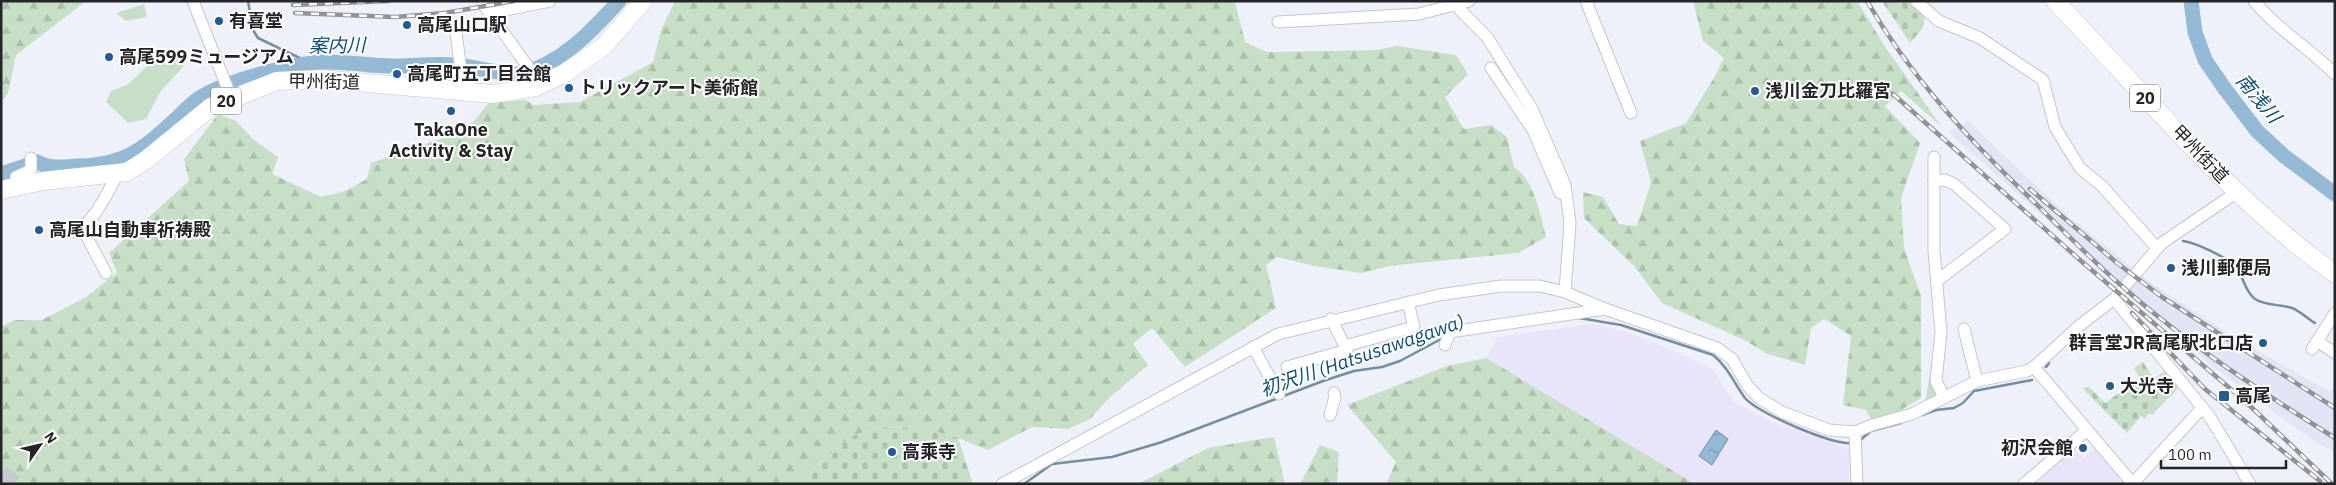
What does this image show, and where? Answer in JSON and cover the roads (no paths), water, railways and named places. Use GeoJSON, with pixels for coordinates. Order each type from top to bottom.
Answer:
{"type":"FeatureCollection","features":[{"type":"Feature","properties":{"kind":"highway","name":"甲州街道"},"geometry":{"type":"LineString","coordinates":[[10,188],[61,179],[118,174],[137,167],[202,113],[230,94],[291,79],[321,78],[460,91],[505,93],[539,82],[583,62],[604,46],[643,1]]}},
{"type":"Feature","properties":{"kind":"highway","name":"甲州街道"},"geometry":{"type":"LineString","coordinates":[[2055,1],[2237,192],[2281,233],[2335,274]]}},
{"type":"Feature","properties":{"kind":"street"},"geometry":{"type":"LineString","coordinates":[[192,1],[230,94]]}},
{"type":"Feature","properties":{"kind":"street"},"geometry":{"type":"LineString","coordinates":[[539,82],[487,9],[550,1]]}},
{"type":"Feature","properties":{"kind":"street"},"geometry":{"type":"LineString","coordinates":[[1278,22],[1392,17],[1419,14],[1469,1]]}},
{"type":"Feature","properties":{"kind":"street"},"geometry":{"type":"LineString","coordinates":[[1586,1],[1631,113]]}},
{"type":"Feature","properties":{"kind":"street"},"geometry":{"type":"LineString","coordinates":[[1916,1],[1939,21],[1980,38],[2043,80],[2055,128],[2080,168],[2102,186],[2157,248]]}},
{"type":"Feature","properties":{"kind":"street"},"geometry":{"type":"LineString","coordinates":[[2254,1],[2282,30],[2318,57],[2335,74]]}},
{"type":"Feature","properties":{"kind":"street"},"geometry":{"type":"LineString","coordinates":[[1456,4],[1488,37],[1532,109],[1566,186],[1570,223],[1565,292]]}},
{"type":"Feature","properties":{"kind":"street"},"geometry":{"type":"LineString","coordinates":[[454,25],[459,54],[460,91]]}},
{"type":"Feature","properties":{"kind":"street"},"geometry":{"type":"LineString","coordinates":[[1491,68],[1533,130],[1560,192],[1568,242]]}},
{"type":"Feature","properties":{"kind":"street"},"geometry":{"type":"LineString","coordinates":[[1934,157],[1934,251],[1941,332],[1936,381],[1944,398]]}},
{"type":"Feature","properties":{"kind":"street"},"geometry":{"type":"LineString","coordinates":[[10,188],[16,178],[31,170],[31,158]]}},
{"type":"Feature","properties":{"kind":"street"},"geometry":{"type":"LineString","coordinates":[[66,229],[74,232],[82,228],[93,216],[118,174]]}},
{"type":"Feature","properties":{"kind":"street"},"geometry":{"type":"LineString","coordinates":[[1934,181],[1945,180],[1954,184],[2005,229],[1938,280]]}},
{"type":"Feature","properties":{"kind":"street"},"geometry":{"type":"LineString","coordinates":[[1002,484],[1019,481],[1278,334],[1331,319],[1439,295],[1501,286],[1540,286],[1565,292],[1605,309],[1717,348],[1732,359],[1747,385],[1767,404],[1803,421],[1829,430],[1854,433],[1872,425],[1912,414],[1977,381],[2027,371],[2034,367],[2079,326],[2114,299],[2157,248],[2176,231],[2237,192]]}},
{"type":"Feature","properties":{"kind":"street"},"geometry":{"type":"LineString","coordinates":[[82,228],[106,273]]}},
{"type":"Feature","properties":{"kind":"street"},"geometry":{"type":"LineString","coordinates":[[2114,299],[2202,408],[2218,430],[2250,484]]}},
{"type":"Feature","properties":{"kind":"street"},"geometry":{"type":"LineString","coordinates":[[1345,346],[1414,327],[1408,302]]}},
{"type":"Feature","properties":{"kind":"street"},"geometry":{"type":"LineString","coordinates":[[1445,345],[1450,332],[1605,309]]}},
{"type":"Feature","properties":{"kind":"street"},"geometry":{"type":"LineString","coordinates":[[2335,313],[2315,345],[2335,353]]}},
{"type":"Feature","properties":{"kind":"street"},"geometry":{"type":"LineString","coordinates":[[1287,367],[1348,350],[1331,319]]}},
{"type":"Feature","properties":{"kind":"street"},"geometry":{"type":"LineString","coordinates":[[1964,329],[1977,381]]}},
{"type":"Feature","properties":{"kind":"street"},"geometry":{"type":"LineString","coordinates":[[1254,347],[1280,394]]}},
{"type":"Feature","properties":{"kind":"street"},"geometry":{"type":"LineString","coordinates":[[2034,367],[2133,484],[2202,408]]}},
{"type":"Feature","properties":{"kind":"street"},"geometry":{"type":"LineString","coordinates":[[1330,416],[1335,397],[1334,393]]}},
{"type":"Feature","properties":{"kind":"street"},"geometry":{"type":"LineString","coordinates":[[2024,484],[2087,430]]}},
{"type":"Feature","properties":{"kind":"street"},"geometry":{"type":"LineString","coordinates":[[1854,433],[1857,484]]}},
{"type":"Feature","properties":{"kind":"water"},"geometry":{"type":"Polygon","coordinates":[[[1716,430],[1728,439],[1712,465],[1699,456],[1716,430]]]}},
{"type":"Feature","properties":{"kind":"waterway"},"geometry":{"type":"LineString","coordinates":[[248,1],[253,30],[258,38],[310,63]]}},
{"type":"Feature","properties":{"kind":"waterway","name":"案内川"},"geometry":{"type":"LineString","coordinates":[[1,174],[37,162],[51,167],[61,167],[94,165],[120,159],[132,154],[153,139],[192,103],[210,92],[242,79],[298,65],[328,62],[392,66],[449,64],[508,74],[520,74],[549,63],[575,45],[619,1]]}},
{"type":"Feature","properties":{"kind":"waterway","name":"南浅川"},"geometry":{"type":"LineString","coordinates":[[2191,1],[2195,32],[2205,60],[2225,89],[2257,131],[2284,156],[2335,194]]}},
{"type":"Feature","properties":{"kind":"waterway","name":"初沢川 (Hatsusawagawa)"},"geometry":{"type":"LineString","coordinates":[[2183,241],[2227,260],[2239,273],[2249,293],[2255,299],[2264,303],[2292,308],[2315,323]]}},
{"type":"Feature","properties":{"kind":"waterway","name":"初沢川 (Hatsusawagawa)"},"geometry":{"type":"LineString","coordinates":[[1579,318],[1621,325],[1713,355],[1727,370],[1745,398],[1764,412],[1814,434],[1843,443],[1853,443]]}},
{"type":"Feature","properties":{"kind":"waterway","name":"初沢川 (Hatsusawagawa)"},"geometry":{"type":"LineString","coordinates":[[1024,484],[1052,464],[1112,457],[1162,442],[1323,381],[1354,371],[1382,367],[1400,361],[1443,338]]}},
{"type":"Feature","properties":{"kind":"waterway","name":"初沢川 (Hatsusawagawa)"},"geometry":{"type":"LineString","coordinates":[[2046,367],[2049,363]]}},
{"type":"Feature","properties":{"kind":"waterway","name":"初沢川 (Hatsusawagawa)"},"geometry":{"type":"LineString","coordinates":[[1922,415],[1936,410],[1954,408],[1963,403],[1974,391],[2032,380]]}},
{"type":"Feature","properties":{"kind":"waterway","name":"初沢川 (Hatsusawagawa)"},"geometry":{"type":"LineString","coordinates":[[1858,442],[1871,431],[1901,423]]}},
{"type":"Feature","properties":{"kind":"tunnel"},"geometry":{"type":"LineString","coordinates":[[1,474],[14,484]]}},
{"type":"Feature","properties":{"kind":"railway"},"geometry":{"type":"LineString","coordinates":[[293,5],[388,1]]}},
{"type":"Feature","properties":{"kind":"railway"},"geometry":{"type":"LineString","coordinates":[[295,13],[395,17],[445,13],[514,1]]}},
{"type":"Feature","properties":{"kind":"railway"},"geometry":{"type":"LineString","coordinates":[[1867,1],[1902,55],[1941,105],[1984,153],[2099,266],[2147,308],[2199,348],[2335,438]]}},
{"type":"Feature","properties":{"kind":"railway"},"geometry":{"type":"LineString","coordinates":[[1893,94],[2080,260],[2247,403],[2332,484]]}},
{"type":"Feature","properties":{"kind":"railway"},"geometry":{"type":"LineString","coordinates":[[2030,189],[2117,263],[2162,297],[2335,408]]}},
{"type":"Feature","properties":{"kind":"railway"},"geometry":{"type":"LineString","coordinates":[[2132,313],[2205,389],[2320,481]]}},
{"type":"Feature","properties":{"kind":"place","name":"有喜堂"},"geometry":{"type":"Point","coordinates":[219,21]}},
{"type":"Feature","properties":{"kind":"place","name":"高尾山口駅"},"geometry":{"type":"Point","coordinates":[407,25]}},
{"type":"Feature","properties":{"kind":"place","name":"高尾599ミュージアム"},"geometry":{"type":"Point","coordinates":[109,57]}},
{"type":"Feature","properties":{"kind":"place","name":"高尾町五丁目会館"},"geometry":{"type":"Point","coordinates":[397,74]}},
{"type":"Feature","properties":{"kind":"place","name":"トリックアート美術館"},"geometry":{"type":"Point","coordinates":[569,88]}},
{"type":"Feature","properties":{"kind":"place","name":"浅川金刀比羅宮"},"geometry":{"type":"Point","coordinates":[1755,91]}},
{"type":"Feature","properties":{"kind":"place","name":"TakaOne Activity & Stay"},"geometry":{"type":"Point","coordinates":[451,111]}},
{"type":"Feature","properties":{"kind":"place","name":"高尾山自動車祈祷殿"},"geometry":{"type":"Point","coordinates":[39,230]}},
{"type":"Feature","properties":{"kind":"place","name":"浅川郵便局"},"geometry":{"type":"Point","coordinates":[2171,268]}},
{"type":"Feature","properties":{"kind":"place","name":"群言堂JR高尾駅北口店"},"geometry":{"type":"Point","coordinates":[2263,343]}},
{"type":"Feature","properties":{"kind":"place","name":"大光寺"},"geometry":{"type":"Point","coordinates":[2110,386]}},
{"type":"Feature","properties":{"kind":"place","name":"高尾"},"geometry":{"type":"Point","coordinates":[2224,396]}},
{"type":"Feature","properties":{"kind":"place","name":"初沢会館"},"geometry":{"type":"Point","coordinates":[2083,448]}},
{"type":"Feature","properties":{"kind":"place","name":"高乘寺"},"geometry":{"type":"Point","coordinates":[892,452]}}]}
